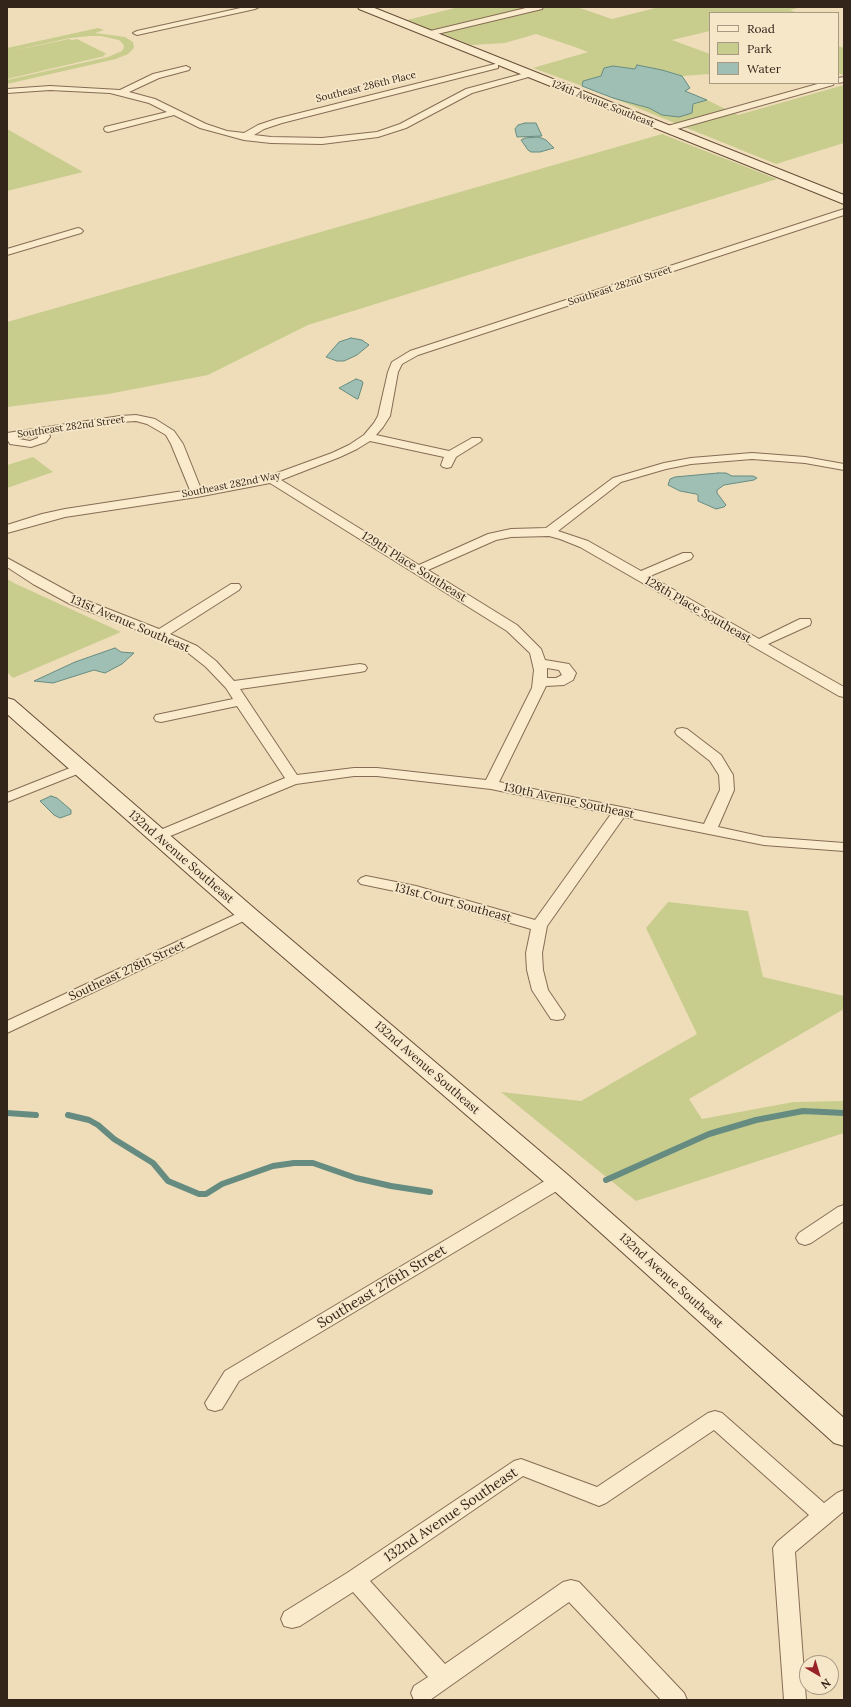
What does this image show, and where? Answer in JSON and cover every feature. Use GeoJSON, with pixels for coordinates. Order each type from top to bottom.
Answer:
{"type":"FeatureCollection","features":[{"type":"Feature","properties":{"kind":"street"},"geometry":{"type":"LineString","coordinates":[[137,33],[255,7]]}},
{"type":"Feature","properties":{"kind":"street","name":"124th Avenue Southeast"},"geometry":{"type":"LineString","coordinates":[[363,7],[844,200]]}},
{"type":"Feature","properties":{"kind":"street"},"geometry":{"type":"LineString","coordinates":[[428,34],[539,7]]}},
{"type":"Feature","properties":{"kind":"street","name":"Southeast 286th Place"},"geometry":{"type":"LineString","coordinates":[[244,137],[261,127],[279,121],[495,66]]}},
{"type":"Feature","properties":{"kind":"street"},"geometry":{"type":"LineString","coordinates":[[121,93],[156,76],[186,68]]}},
{"type":"Feature","properties":{"kind":"street"},"geometry":{"type":"LineString","coordinates":[[7,91],[60,88],[121,93],[152,101],[214,130],[244,137],[271,140],[316,141],[346,139],[378,134],[414,122],[469,91],[529,74]]}},
{"type":"Feature","properties":{"kind":"street"},"geometry":{"type":"LineString","coordinates":[[668,130],[827,84]]}},
{"type":"Feature","properties":{"kind":"street"},"geometry":{"type":"LineString","coordinates":[[108,129],[176,112]]}},
{"type":"Feature","properties":{"kind":"street","name":"Southeast 282nd Street"},"geometry":{"type":"LineString","coordinates":[[397,362],[414,353],[844,212]]}},
{"type":"Feature","properties":{"kind":"street"},"geometry":{"type":"LineString","coordinates":[[7,252],[78,231]]}},
{"type":"Feature","properties":{"kind":"street","name":"Southeast 282nd Way"},"geometry":{"type":"LineString","coordinates":[[7,529],[65,513],[197,493],[272,479],[336,455],[354,447],[368,437],[379,425],[384,416],[393,372],[397,362]]}},
{"type":"Feature","properties":{"kind":"street","name":"Southeast 282nd Street"},"geometry":{"type":"LineString","coordinates":[[9,435],[14,442],[31,444],[44,437],[43,430],[120,419],[136,418],[151,421],[160,425],[170,433],[177,444],[197,493]]}},
{"type":"Feature","properties":{"kind":"street"},"geometry":{"type":"LineString","coordinates":[[368,437],[449,460],[476,440]]}},
{"type":"Feature","properties":{"kind":"street"},"geometry":{"type":"LineString","coordinates":[[549,532],[617,480],[664,466],[691,461],[752,456],[798,459],[844,467]]}},
{"type":"Feature","properties":{"kind":"street","name":"129th Place Southeast"},"geometry":{"type":"LineString","coordinates":[[272,479],[512,628],[536,652],[540,672],[539,688],[491,785]]}},
{"type":"Feature","properties":{"kind":"street","name":"128th Place Southeast"},"geometry":{"type":"LineString","coordinates":[[418,570],[492,537],[511,532],[549,532],[564,536],[584,544],[844,693]]}},
{"type":"Feature","properties":{"kind":"street"},"geometry":{"type":"LineString","coordinates":[[640,576],[687,556]]}},
{"type":"Feature","properties":{"kind":"street","name":"131st Avenue Southeast"},"geometry":{"type":"LineString","coordinates":[[7,562],[37,581],[75,601],[160,634],[192,649],[211,664],[231,686],[293,780]]}},
{"type":"Feature","properties":{"kind":"street"},"geometry":{"type":"LineString","coordinates":[[160,634],[235,588]]}},
{"type":"Feature","properties":{"kind":"street"},"geometry":{"type":"LineString","coordinates":[[758,644],[805,622]]}},
{"type":"Feature","properties":{"kind":"street"},"geometry":{"type":"LineString","coordinates":[[231,686],[360,668]]}},
{"type":"Feature","properties":{"kind":"street"},"geometry":{"type":"LineString","coordinates":[[160,718],[242,701]]}},
{"type":"Feature","properties":{"kind":"street","name":"132nd Avenue Southeast"},"geometry":{"type":"LineString","coordinates":[[7,704],[247,914],[559,1181],[844,1435]]}},
{"type":"Feature","properties":{"kind":"street"},"geometry":{"type":"LineString","coordinates":[[682,732],[716,758],[726,775],[727,790],[709,830]]}},
{"type":"Feature","properties":{"kind":"street"},"geometry":{"type":"LineString","coordinates":[[7,798],[80,768]]}},
{"type":"Feature","properties":{"kind":"street","name":"130th Avenue Southeast"},"geometry":{"type":"LineString","coordinates":[[158,836],[293,780],[354,772],[377,772],[491,785],[764,841],[844,847]]}},
{"type":"Feature","properties":{"kind":"street"},"geometry":{"type":"LineString","coordinates":[[557,1015],[540,990],[535,970],[534,953],[539,926],[620,812]]}},
{"type":"Feature","properties":{"kind":"street","name":"131st Court Southeast"},"geometry":{"type":"LineString","coordinates":[[366,881],[416,892],[539,926]]}},
{"type":"Feature","properties":{"kind":"street","name":"Southeast 278th Street"},"geometry":{"type":"LineString","coordinates":[[7,1028],[247,914]]}},
{"type":"Feature","properties":{"kind":"street","name":"Southeast 276th Street"},"geometry":{"type":"LineString","coordinates":[[216,1403],[232,1376],[559,1181]]}},
{"type":"Feature","properties":{"kind":"street"},"geometry":{"type":"LineString","coordinates":[[804,1238],[844,1212]]}},
{"type":"Feature","properties":{"kind":"street","name":"132nd Avenue Southeast"},"geometry":{"type":"LineString","coordinates":[[292,1619],[355,1579],[520,1468],[598,1497],[715,1419],[823,1515]]}},
{"type":"Feature","properties":{"kind":"street"},"geometry":{"type":"LineString","coordinates":[[795,1700],[784,1548],[844,1499]]}},
{"type":"Feature","properties":{"kind":"street"},"geometry":{"type":"LineString","coordinates":[[355,1579],[443,1678]]}},
{"type":"Feature","properties":{"kind":"street"},"geometry":{"type":"LineString","coordinates":[[422,1693],[571,1589],[676,1700]]}},
{"type":"Feature","properties":{"kind":"green space"},"geometry":{"type":"Polygon","coordinates":[[[459,7],[577,7],[612,19],[655,8],[653,7],[802,7],[790,10],[796,12],[709,12],[709,31],[672,40],[709,54],[709,74],[682,76],[638,65],[635,69],[613,66],[601,76],[583,81],[582,86],[533,68],[588,52],[575,47],[536,34],[505,43],[471,45],[407,20],[459,7]]]}},
{"type":"Feature","properties":{"kind":"green space"},"geometry":{"type":"Polygon","coordinates":[[[98,28],[104,30],[95,33],[125,37],[133,42],[134,48],[128,54],[116,59],[7,84],[7,80],[108,57],[122,51],[124,47],[119,40],[101,36],[90,36],[70,38],[7,52],[7,48],[98,28]]]}},
{"type":"Feature","properties":{"kind":"green space"},"geometry":{"type":"Polygon","coordinates":[[[69,39],[77,39],[107,54],[103,55],[105,56],[7,79],[7,52],[69,39]]]}},
{"type":"Feature","properties":{"kind":"green space"},"geometry":{"type":"Polygon","coordinates":[[[839,46],[844,48],[843,75],[839,73],[839,46]]]}},
{"type":"Feature","properties":{"kind":"green space"},"geometry":{"type":"Polygon","coordinates":[[[844,85],[844,143],[776,164],[613,98],[649,108],[662,115],[707,100],[738,115],[844,85]]]}},
{"type":"Feature","properties":{"kind":"green space"},"geometry":{"type":"Polygon","coordinates":[[[7,129],[83,172],[7,191],[7,129]]]}},
{"type":"Feature","properties":{"kind":"green space"},"geometry":{"type":"Polygon","coordinates":[[[662,134],[777,179],[308,325],[208,375],[108,394],[7,407],[7,322],[662,134]]]}},
{"type":"Feature","properties":{"kind":"green space"},"geometry":{"type":"Polygon","coordinates":[[[33,457],[53,472],[7,488],[7,465],[33,457]]]}},
{"type":"Feature","properties":{"kind":"green space"},"geometry":{"type":"Polygon","coordinates":[[[7,579],[121,632],[13,678],[7,672],[7,579]]]}},
{"type":"Feature","properties":{"kind":"green space"},"geometry":{"type":"Polygon","coordinates":[[[668,902],[748,911],[763,977],[844,996],[844,1009],[689,1099],[702,1119],[793,1102],[844,1101],[844,1133],[636,1201],[501,1092],[581,1101],[697,1034],[646,928],[668,902]]]}},
{"type":"Feature","properties":{"kind":"water"},"geometry":{"type":"Polygon","coordinates":[[[637,65],[682,76],[690,88],[685,91],[707,100],[693,104],[692,113],[679,117],[662,115],[649,108],[613,98],[582,86],[583,81],[601,76],[604,68],[613,66],[635,69],[637,65]]]}},
{"type":"Feature","properties":{"kind":"water"},"geometry":{"type":"Polygon","coordinates":[[[525,123],[536,123],[542,136],[517,137],[515,129],[518,125],[525,123]]]}},
{"type":"Feature","properties":{"kind":"water"},"geometry":{"type":"Polygon","coordinates":[[[539,137],[546,140],[554,148],[540,152],[531,152],[521,140],[525,138],[539,137]]]}},
{"type":"Feature","properties":{"kind":"water"},"geometry":{"type":"Polygon","coordinates":[[[351,338],[362,340],[369,345],[357,355],[344,361],[337,361],[326,357],[339,342],[351,338]]]}},
{"type":"Feature","properties":{"kind":"water"},"geometry":{"type":"Polygon","coordinates":[[[356,379],[362,381],[363,383],[358,399],[339,388],[356,379]]]}},
{"type":"Feature","properties":{"kind":"water"},"geometry":{"type":"Polygon","coordinates":[[[726,473],[732,476],[753,476],[757,478],[754,480],[724,485],[717,490],[717,493],[726,505],[716,509],[698,501],[698,495],[696,494],[680,491],[668,485],[670,479],[675,477],[726,473]]]}},
{"type":"Feature","properties":{"kind":"water"},"geometry":{"type":"Polygon","coordinates":[[[115,648],[121,652],[134,653],[122,664],[105,673],[94,670],[53,683],[34,681],[75,662],[115,648]]]}},
{"type":"Feature","properties":{"kind":"water"},"geometry":{"type":"Polygon","coordinates":[[[51,796],[57,798],[71,810],[71,814],[60,818],[54,815],[40,801],[51,796]]]}},
{"type":"Feature","properties":{"kind":"waterway"},"geometry":{"type":"LineString","coordinates":[[606,1180],[709,1134],[756,1120],[803,1111],[844,1113]]}},
{"type":"Feature","properties":{"kind":"waterway"},"geometry":{"type":"LineString","coordinates":[[7,1113],[36,1115]]}},
{"type":"Feature","properties":{"kind":"waterway"},"geometry":{"type":"LineString","coordinates":[[68,1115],[89,1120],[98,1125],[114,1139],[153,1163],[168,1181],[199,1194],[206,1194],[222,1184],[273,1166],[294,1163],[313,1163],[356,1178],[391,1186],[430,1192]]}}]}
